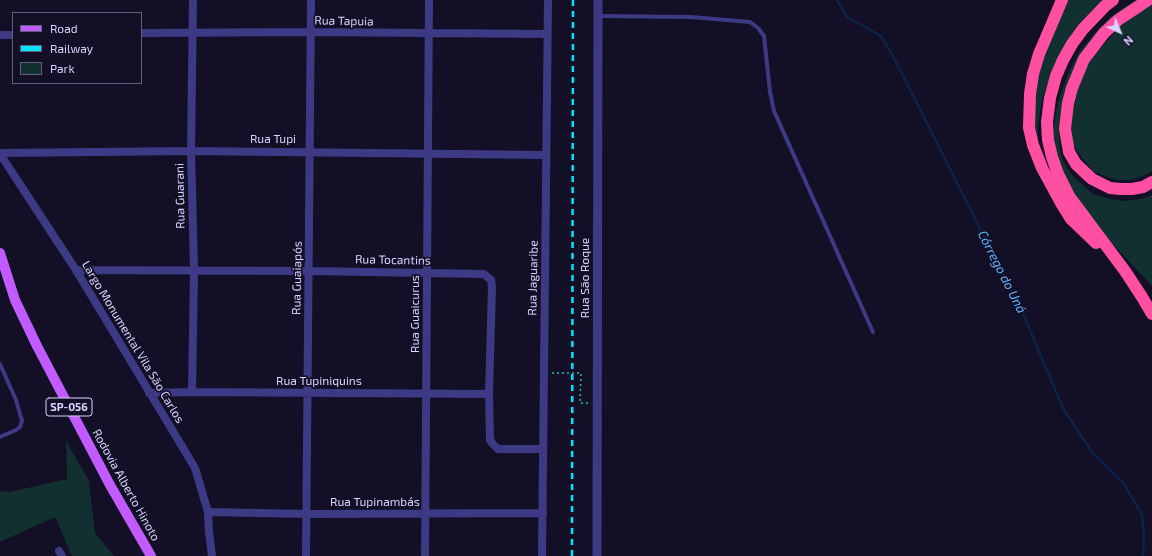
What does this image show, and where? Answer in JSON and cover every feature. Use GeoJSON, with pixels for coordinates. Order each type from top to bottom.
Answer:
{"type":"FeatureCollection","features":[{"type":"Feature","properties":{"kind":"highway"},"geometry":{"type":"LineString","coordinates":[[1062,0],[1039,54],[1033,74],[1030,94],[1029,128],[1033,145],[1042,168],[1061,203],[1071,218],[1094,242],[1112,254]]}},
{"type":"Feature","properties":{"kind":"highway"},"geometry":{"type":"LineString","coordinates":[[1113,0],[1105,6],[1083,29],[1063,60],[1056,76],[1050,98],[1047,122],[1048,140],[1052,157],[1069,196],[1112,254],[1152,314]]}},
{"type":"Feature","properties":{"kind":"highway"},"geometry":{"type":"LineString","coordinates":[[1148,0],[1118,20],[1104,33],[1084,58],[1072,88],[1068,103],[1065,129],[1069,152],[1076,164],[1092,179],[1110,188],[1121,189],[1143,187],[1152,182]]}},
{"type":"Feature","properties":{"kind":"main road","name":"Rodovia Alberto Hinoto"},"geometry":{"type":"LineString","coordinates":[[0,256],[15,300],[37,346],[110,485],[151,556]]}},
{"type":"Feature","properties":{"kind":"street","name":"Rua Guarani"},"geometry":{"type":"LineString","coordinates":[[192,392],[194,270],[191,151],[193,0]]}},
{"type":"Feature","properties":{"kind":"street","name":"Rua Guaiapós"},"geometry":{"type":"LineString","coordinates":[[306,556],[311,0]]}},
{"type":"Feature","properties":{"kind":"street","name":"Rua Guaicurus"},"geometry":{"type":"LineString","coordinates":[[425,556],[429,0]]}},
{"type":"Feature","properties":{"kind":"street","name":"Rua Jaguaribe"},"geometry":{"type":"LineString","coordinates":[[542,556],[548,0]]}},
{"type":"Feature","properties":{"kind":"street","name":"Rua São Roque"},"geometry":{"type":"LineString","coordinates":[[597,556],[598,0]]}},
{"type":"Feature","properties":{"kind":"street","name":"Rua Tapuia"},"geometry":{"type":"LineString","coordinates":[[142,33],[311,32],[547,34]]}},
{"type":"Feature","properties":{"kind":"street"},"geometry":{"type":"LineString","coordinates":[[0,35],[12,35]]}},
{"type":"Feature","properties":{"kind":"street","name":"Rua Tupi"},"geometry":{"type":"LineString","coordinates":[[0,154],[309,151],[546,155]]}},
{"type":"Feature","properties":{"kind":"street","name":"Largo Monumental Vila São Carlos"},"geometry":{"type":"LineString","coordinates":[[0,154],[76,270],[195,468],[208,512],[212,556]]}},
{"type":"Feature","properties":{"kind":"street","name":"Rua Tocantins"},"geometry":{"type":"LineString","coordinates":[[76,270],[309,271],[484,274],[491,280],[492,286],[489,436],[493,444],[498,448],[543,449]]}},
{"type":"Feature","properties":{"kind":"street","name":"Rua Tupiniquins"},"geometry":{"type":"LineString","coordinates":[[149,393],[489,394]]}},
{"type":"Feature","properties":{"kind":"street","name":"Rua Tupinambás"},"geometry":{"type":"LineString","coordinates":[[208,512],[307,514],[543,513]]}},
{"type":"Feature","properties":{"kind":"lane"},"geometry":{"type":"LineString","coordinates":[[598,16],[692,18],[750,22],[758,28],[764,36],[770,92],[774,111],[873,332]]}},
{"type":"Feature","properties":{"kind":"lane"},"geometry":{"type":"LineString","coordinates":[[0,364],[16,400],[22,421],[20,427],[16,430],[0,437]]}},
{"type":"Feature","properties":{"kind":"path"},"geometry":{"type":"LineString","coordinates":[[553,372],[580,373],[580,403],[590,404],[590,397]]}},
{"type":"Feature","properties":{"kind":"green space"},"geometry":{"type":"Polygon","coordinates":[[[1066,0],[1108,0],[1053,70],[1042,99],[1038,127],[1038,145],[1034,132],[1034,101],[1041,60],[1066,0]]]}},
{"type":"Feature","properties":{"kind":"green space"},"geometry":{"type":"Polygon","coordinates":[[[1135,0],[1148,0],[1095,42],[1061,116],[1059,131],[1063,161],[1072,175],[1093,194],[1114,200],[1126,201],[1152,195],[1152,286],[1087,217],[1058,167],[1053,135],[1055,116],[1060,95],[1079,52],[1109,18],[1135,0]]]}},
{"type":"Feature","properties":{"kind":"green space"},"geometry":{"type":"Polygon","coordinates":[[[1152,5],[1152,171],[1144,176],[1130,180],[1117,180],[1093,171],[1078,153],[1073,143],[1071,127],[1072,109],[1082,75],[1093,56],[1120,27],[1136,14],[1152,5]]]}},
{"type":"Feature","properties":{"kind":"green space"},"geometry":{"type":"Polygon","coordinates":[[[66,441],[89,481],[95,533],[114,556],[72,556],[55,517],[0,542],[0,491],[10,492],[67,479],[66,441]]]}},
{"type":"Feature","properties":{"kind":"waterway","name":"Córrego do Uná"},"geometry":{"type":"LineString","coordinates":[[837,0],[847,17],[881,36],[892,54],[1024,316],[1063,408],[1092,452],[1124,484],[1142,515],[1144,537],[1143,556]]}},
{"type":"Feature","properties":{"kind":"railway"},"geometry":{"type":"LineString","coordinates":[[572,556],[573,0]]}}]}
